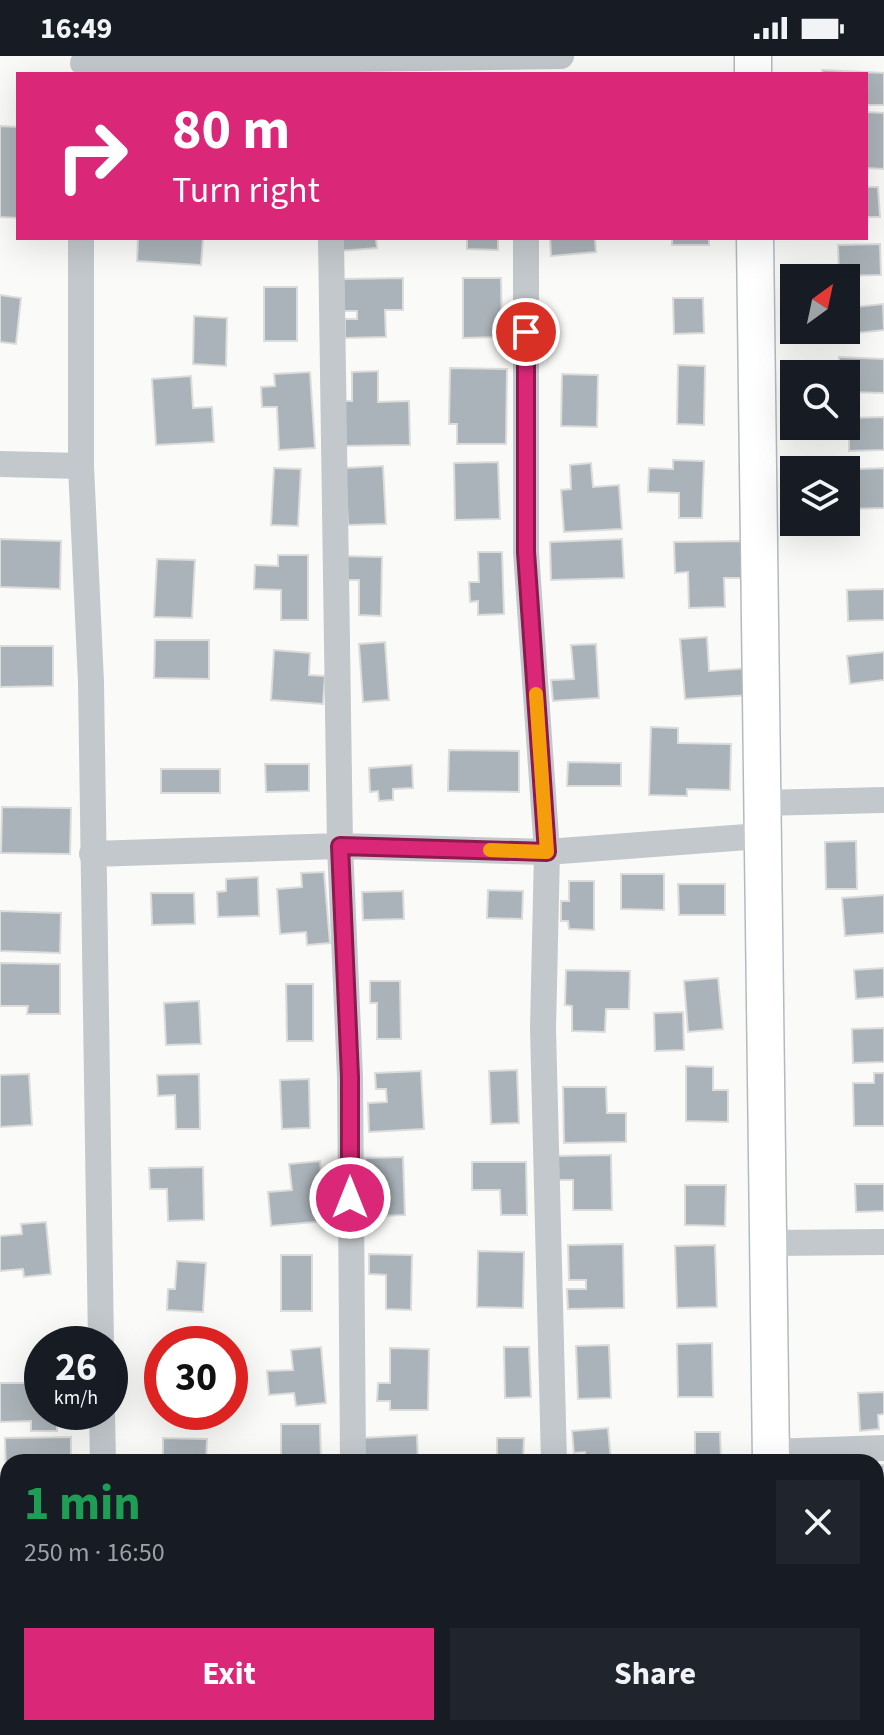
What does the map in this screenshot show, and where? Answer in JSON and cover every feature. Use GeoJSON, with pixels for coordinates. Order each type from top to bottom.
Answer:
{"type":"FeatureCollection","features":[{"type":"Feature","properties":{"kind":"main road"},"geometry":{"type":"LineString","coordinates":[[755,240],[761,820],[770,1243],[770,1454]]}},
{"type":"Feature","properties":{"kind":"street"},"geometry":{"type":"LineString","coordinates":[[83,64],[526,63],[561,56]]}},
{"type":"Feature","properties":{"kind":"street"},"geometry":{"type":"LineString","coordinates":[[81,240],[81,466],[91,682],[101,1326]]}},
{"type":"Feature","properties":{"kind":"street"},"geometry":{"type":"LineString","coordinates":[[331,240],[340,846],[350,1077],[353,1454]]}},
{"type":"Feature","properties":{"kind":"street"},"geometry":{"type":"LineString","coordinates":[[526,240],[526,552],[547,852],[543,1029],[554,1454]]}},
{"type":"Feature","properties":{"kind":"street"},"geometry":{"type":"LineString","coordinates":[[0,464],[81,466]]}},
{"type":"Feature","properties":{"kind":"street"},"geometry":{"type":"LineString","coordinates":[[92,854],[340,846],[547,852],[884,800]]}},
{"type":"Feature","properties":{"kind":"street"},"geometry":{"type":"LineString","coordinates":[[770,1243],[884,1242]]}},
{"type":"Feature","properties":{"kind":"street"},"geometry":{"type":"LineString","coordinates":[[102,1430],[103,1454]]}},
{"type":"Feature","properties":{"kind":"street"},"geometry":{"type":"LineString","coordinates":[[808,1454],[884,1448]]}},
{"type":"Feature","properties":{"kind":"building"},"geometry":{"type":"Polygon","coordinates":[[[822,70],[863,72],[822,72],[822,70]]]}},
{"type":"Feature","properties":{"kind":"building"},"geometry":{"type":"Polygon","coordinates":[[[868,72],[884,73],[884,105],[868,105],[868,72]]]}},
{"type":"Feature","properties":{"kind":"building"},"geometry":{"type":"Polygon","coordinates":[[[868,112],[884,113],[884,169],[868,168],[868,112]]]}},
{"type":"Feature","properties":{"kind":"building"},"geometry":{"type":"Polygon","coordinates":[[[0,126],[16,127],[16,218],[0,217],[0,126]]]}},
{"type":"Feature","properties":{"kind":"building"},"geometry":{"type":"Polygon","coordinates":[[[868,187],[878,187],[880,217],[868,217],[868,187]]]}},
{"type":"Feature","properties":{"kind":"building"},"geometry":{"type":"Polygon","coordinates":[[[138,240],[203,240],[201,265],[137,261],[138,240]]]}},
{"type":"Feature","properties":{"kind":"building"},"geometry":{"type":"Polygon","coordinates":[[[338,240],[376,240],[377,248],[339,251],[338,240]]]}},
{"type":"Feature","properties":{"kind":"building"},"geometry":{"type":"Polygon","coordinates":[[[467,240],[498,240],[498,250],[467,249],[467,240]]]}},
{"type":"Feature","properties":{"kind":"building"},"geometry":{"type":"Polygon","coordinates":[[[550,240],[595,240],[596,252],[551,256],[550,240]]]}},
{"type":"Feature","properties":{"kind":"building"},"geometry":{"type":"Polygon","coordinates":[[[672,240],[709,240],[709,245],[672,245],[672,240]]]}},
{"type":"Feature","properties":{"kind":"building"},"geometry":{"type":"Polygon","coordinates":[[[880,244],[881,275],[860,276],[860,264],[839,264],[838,245],[880,244]]]}},
{"type":"Feature","properties":{"kind":"building"},"geometry":{"type":"Polygon","coordinates":[[[403,278],[403,310],[385,310],[386,337],[345,338],[345,319],[357,319],[357,311],[344,311],[343,279],[403,278]]]}},
{"type":"Feature","properties":{"kind":"building"},"geometry":{"type":"Polygon","coordinates":[[[463,278],[501,278],[502,337],[463,338],[463,278]]]}},
{"type":"Feature","properties":{"kind":"building"},"geometry":{"type":"Polygon","coordinates":[[[264,287],[297,287],[297,341],[264,341],[264,287]]]}},
{"type":"Feature","properties":{"kind":"building"},"geometry":{"type":"Polygon","coordinates":[[[0,295],[21,298],[16,344],[0,342],[0,295]]]}},
{"type":"Feature","properties":{"kind":"building"},"geometry":{"type":"Polygon","coordinates":[[[673,298],[703,298],[704,333],[674,334],[673,298]]]}},
{"type":"Feature","properties":{"kind":"building"},"geometry":{"type":"Polygon","coordinates":[[[883,304],[884,330],[860,333],[860,306],[883,304]]]}},
{"type":"Feature","properties":{"kind":"building"},"geometry":{"type":"Polygon","coordinates":[[[194,316],[227,318],[226,366],[193,364],[194,316]]]}},
{"type":"Feature","properties":{"kind":"building"},"geometry":{"type":"Polygon","coordinates":[[[839,357],[884,359],[884,393],[860,392],[860,360],[839,360],[839,357]]]}},
{"type":"Feature","properties":{"kind":"building"},"geometry":{"type":"Polygon","coordinates":[[[678,365],[705,366],[704,425],[677,424],[678,365]]]}},
{"type":"Feature","properties":{"kind":"building"},"geometry":{"type":"Polygon","coordinates":[[[450,368],[507,369],[506,444],[457,444],[457,424],[449,424],[450,368]]]}},
{"type":"Feature","properties":{"kind":"building"},"geometry":{"type":"Polygon","coordinates":[[[378,371],[378,402],[409,401],[410,445],[343,446],[342,401],[352,401],[352,372],[378,371]]]}},
{"type":"Feature","properties":{"kind":"building"},"geometry":{"type":"Polygon","coordinates":[[[310,372],[315,448],[279,450],[277,407],[262,407],[261,387],[275,386],[274,374],[310,372]]]}},
{"type":"Feature","properties":{"kind":"building"},"geometry":{"type":"Polygon","coordinates":[[[562,374],[598,375],[597,427],[561,426],[562,374]]]}},
{"type":"Feature","properties":{"kind":"building"},"geometry":{"type":"Polygon","coordinates":[[[191,376],[193,408],[212,407],[214,442],[156,445],[152,379],[191,376]]]}},
{"type":"Feature","properties":{"kind":"building"},"geometry":{"type":"Polygon","coordinates":[[[884,417],[884,450],[849,451],[849,440],[860,440],[860,418],[884,417]]]}},
{"type":"Feature","properties":{"kind":"building"},"geometry":{"type":"Polygon","coordinates":[[[673,460],[704,461],[702,518],[679,518],[679,493],[648,492],[649,468],[673,469],[673,460]]]}},
{"type":"Feature","properties":{"kind":"building"},"geometry":{"type":"Polygon","coordinates":[[[498,462],[500,519],[455,520],[454,463],[498,462]]]}},
{"type":"Feature","properties":{"kind":"building"},"geometry":{"type":"Polygon","coordinates":[[[591,463],[593,487],[619,485],[622,529],[564,532],[561,490],[571,489],[570,465],[591,463]]]}},
{"type":"Feature","properties":{"kind":"building"},"geometry":{"type":"Polygon","coordinates":[[[383,466],[386,524],[348,525],[345,468],[383,466]]]}},
{"type":"Feature","properties":{"kind":"building"},"geometry":{"type":"Polygon","coordinates":[[[274,468],[301,469],[298,526],[271,525],[274,468]]]}},
{"type":"Feature","properties":{"kind":"building"},"geometry":{"type":"Polygon","coordinates":[[[884,468],[884,508],[860,509],[860,469],[884,468]]]}},
{"type":"Feature","properties":{"kind":"building"},"geometry":{"type":"Polygon","coordinates":[[[0,539],[61,541],[60,589],[0,587],[0,539]]]}},
{"type":"Feature","properties":{"kind":"building"},"geometry":{"type":"Polygon","coordinates":[[[622,539],[624,578],[551,580],[550,542],[622,539]]]}},
{"type":"Feature","properties":{"kind":"building"},"geometry":{"type":"Polygon","coordinates":[[[743,541],[744,578],[724,578],[725,607],[689,608],[688,572],[675,573],[674,542],[743,541]]]}},
{"type":"Feature","properties":{"kind":"building"},"geometry":{"type":"Polygon","coordinates":[[[478,552],[502,552],[504,614],[478,615],[478,601],[470,602],[469,582],[479,582],[478,552]]]}},
{"type":"Feature","properties":{"kind":"building"},"geometry":{"type":"Polygon","coordinates":[[[278,555],[308,555],[308,620],[281,620],[281,590],[254,589],[255,565],[278,566],[278,555]]]}},
{"type":"Feature","properties":{"kind":"building"},"geometry":{"type":"Polygon","coordinates":[[[344,556],[382,557],[381,616],[359,615],[359,580],[344,580],[344,556]]]}},
{"type":"Feature","properties":{"kind":"building"},"geometry":{"type":"Polygon","coordinates":[[[157,559],[195,560],[192,618],[154,617],[157,559]]]}},
{"type":"Feature","properties":{"kind":"building"},"geometry":{"type":"Polygon","coordinates":[[[884,589],[884,620],[848,621],[847,590],[884,589]]]}},
{"type":"Feature","properties":{"kind":"building"},"geometry":{"type":"Polygon","coordinates":[[[707,637],[709,671],[750,668],[752,695],[685,699],[680,639],[707,637]]]}},
{"type":"Feature","properties":{"kind":"building"},"geometry":{"type":"Polygon","coordinates":[[[155,640],[209,640],[209,679],[154,678],[155,640]]]}},
{"type":"Feature","properties":{"kind":"building"},"geometry":{"type":"Polygon","coordinates":[[[385,642],[389,700],[363,702],[359,644],[385,642]]]}},
{"type":"Feature","properties":{"kind":"building"},"geometry":{"type":"Polygon","coordinates":[[[596,644],[599,698],[553,701],[551,680],[574,679],[571,645],[596,644]]]}},
{"type":"Feature","properties":{"kind":"building"},"geometry":{"type":"Polygon","coordinates":[[[0,646],[53,646],[53,686],[0,687],[0,646]]]}},
{"type":"Feature","properties":{"kind":"building"},"geometry":{"type":"Polygon","coordinates":[[[274,650],[310,653],[309,675],[325,676],[323,704],[271,700],[274,650]]]}},
{"type":"Feature","properties":{"kind":"building"},"geometry":{"type":"Polygon","coordinates":[[[884,652],[884,680],[850,684],[847,656],[884,652]]]}},
{"type":"Feature","properties":{"kind":"building"},"geometry":{"type":"Polygon","coordinates":[[[651,727],[678,728],[678,743],[731,744],[730,790],[687,789],[687,796],[649,795],[651,727]]]}},
{"type":"Feature","properties":{"kind":"building"},"geometry":{"type":"Polygon","coordinates":[[[449,750],[519,751],[519,792],[448,791],[449,750]]]}},
{"type":"Feature","properties":{"kind":"building"},"geometry":{"type":"Polygon","coordinates":[[[568,762],[621,763],[621,786],[567,786],[568,762]]]}},
{"type":"Feature","properties":{"kind":"building"},"geometry":{"type":"Polygon","coordinates":[[[265,764],[309,764],[309,791],[266,792],[265,764]]]}},
{"type":"Feature","properties":{"kind":"building"},"geometry":{"type":"Polygon","coordinates":[[[412,765],[413,788],[393,789],[393,800],[379,801],[378,791],[370,792],[369,768],[412,765]]]}},
{"type":"Feature","properties":{"kind":"building"},"geometry":{"type":"Polygon","coordinates":[[[161,769],[220,769],[220,793],[161,793],[161,769]]]}},
{"type":"Feature","properties":{"kind":"building"},"geometry":{"type":"Polygon","coordinates":[[[2,807],[71,808],[70,854],[1,853],[2,807]]]}},
{"type":"Feature","properties":{"kind":"building"},"geometry":{"type":"Polygon","coordinates":[[[856,841],[857,889],[826,889],[825,842],[856,841]]]}},
{"type":"Feature","properties":{"kind":"building"},"geometry":{"type":"Polygon","coordinates":[[[324,872],[330,943],[307,945],[306,932],[280,934],[277,889],[302,887],[301,873],[324,872]]]}},
{"type":"Feature","properties":{"kind":"building"},"geometry":{"type":"Polygon","coordinates":[[[621,874],[664,874],[664,910],[621,909],[621,874]]]}},
{"type":"Feature","properties":{"kind":"building"},"geometry":{"type":"Polygon","coordinates":[[[258,877],[259,916],[218,917],[217,892],[226,891],[226,879],[258,877]]]}},
{"type":"Feature","properties":{"kind":"building"},"geometry":{"type":"Polygon","coordinates":[[[569,881],[594,881],[594,930],[569,929],[568,921],[561,921],[561,901],[569,901],[569,881]]]}},
{"type":"Feature","properties":{"kind":"building"},"geometry":{"type":"Polygon","coordinates":[[[678,884],[725,884],[725,915],[679,915],[678,884]]]}},
{"type":"Feature","properties":{"kind":"building"},"geometry":{"type":"Polygon","coordinates":[[[488,890],[523,891],[522,919],[487,918],[488,890]]]}},
{"type":"Feature","properties":{"kind":"building"},"geometry":{"type":"Polygon","coordinates":[[[403,891],[404,919],[363,920],[362,892],[403,891]]]}},
{"type":"Feature","properties":{"kind":"building"},"geometry":{"type":"Polygon","coordinates":[[[151,893],[194,893],[195,924],[152,925],[151,893]]]}},
{"type":"Feature","properties":{"kind":"building"},"geometry":{"type":"Polygon","coordinates":[[[884,895],[884,933],[845,936],[842,898],[884,895]]]}},
{"type":"Feature","properties":{"kind":"building"},"geometry":{"type":"Polygon","coordinates":[[[0,911],[61,913],[60,953],[0,951],[0,911]]]}},
{"type":"Feature","properties":{"kind":"building"},"geometry":{"type":"Polygon","coordinates":[[[0,963],[60,964],[60,1014],[27,1014],[28,1006],[0,1006],[0,963]]]}},
{"type":"Feature","properties":{"kind":"building"},"geometry":{"type":"Polygon","coordinates":[[[884,968],[884,997],[856,999],[854,970],[884,968]]]}},
{"type":"Feature","properties":{"kind":"building"},"geometry":{"type":"Polygon","coordinates":[[[566,970],[630,971],[629,1009],[606,1009],[605,1032],[572,1031],[572,1006],[565,1005],[566,970]]]}},
{"type":"Feature","properties":{"kind":"building"},"geometry":{"type":"Polygon","coordinates":[[[718,978],[723,1029],[688,1032],[684,981],[718,978]]]}},
{"type":"Feature","properties":{"kind":"building"},"geometry":{"type":"Polygon","coordinates":[[[370,981],[400,981],[401,1039],[377,1039],[377,1003],[370,1003],[370,981]]]}},
{"type":"Feature","properties":{"kind":"building"},"geometry":{"type":"Polygon","coordinates":[[[286,984],[313,984],[313,1041],[287,1041],[286,984]]]}},
{"type":"Feature","properties":{"kind":"building"},"geometry":{"type":"Polygon","coordinates":[[[199,1001],[201,1044],[166,1045],[164,1003],[199,1001]]]}},
{"type":"Feature","properties":{"kind":"building"},"geometry":{"type":"Polygon","coordinates":[[[683,1012],[684,1050],[655,1051],[654,1013],[683,1012]]]}},
{"type":"Feature","properties":{"kind":"building"},"geometry":{"type":"Polygon","coordinates":[[[884,1028],[884,1062],[853,1063],[852,1029],[884,1028]]]}},
{"type":"Feature","properties":{"kind":"building"},"geometry":{"type":"Polygon","coordinates":[[[686,1066],[713,1067],[713,1090],[728,1090],[728,1122],[686,1121],[686,1066]]]}},
{"type":"Feature","properties":{"kind":"building"},"geometry":{"type":"Polygon","coordinates":[[[517,1070],[519,1123],[491,1124],[489,1071],[517,1070]]]}},
{"type":"Feature","properties":{"kind":"building"},"geometry":{"type":"Polygon","coordinates":[[[421,1071],[424,1129],[369,1132],[368,1103],[387,1102],[386,1089],[376,1089],[375,1073],[421,1071]]]}},
{"type":"Feature","properties":{"kind":"building"},"geometry":{"type":"Polygon","coordinates":[[[874,1073],[884,1073],[884,1126],[854,1126],[853,1083],[874,1083],[874,1073]]]}},
{"type":"Feature","properties":{"kind":"building"},"geometry":{"type":"Polygon","coordinates":[[[29,1074],[32,1125],[0,1127],[0,1075],[29,1074]]]}},
{"type":"Feature","properties":{"kind":"building"},"geometry":{"type":"Polygon","coordinates":[[[199,1074],[200,1129],[176,1129],[175,1095],[158,1096],[157,1075],[199,1074]]]}},
{"type":"Feature","properties":{"kind":"building"},"geometry":{"type":"Polygon","coordinates":[[[309,1079],[310,1128],[282,1129],[280,1080],[309,1079]]]}},
{"type":"Feature","properties":{"kind":"building"},"geometry":{"type":"Polygon","coordinates":[[[563,1087],[606,1087],[607,1113],[626,1113],[626,1142],[564,1143],[563,1087]]]}},
{"type":"Feature","properties":{"kind":"building"},"geometry":{"type":"Polygon","coordinates":[[[611,1155],[612,1210],[573,1210],[573,1180],[554,1180],[553,1156],[611,1155]]]}},
{"type":"Feature","properties":{"kind":"building"},"geometry":{"type":"Polygon","coordinates":[[[403,1157],[405,1215],[378,1216],[377,1183],[365,1183],[365,1158],[403,1157]]]}},
{"type":"Feature","properties":{"kind":"building"},"geometry":{"type":"Polygon","coordinates":[[[320,1161],[325,1221],[271,1226],[268,1192],[292,1190],[289,1164],[320,1161]]]}},
{"type":"Feature","properties":{"kind":"building"},"geometry":{"type":"Polygon","coordinates":[[[472,1162],[526,1162],[527,1215],[501,1215],[500,1190],[472,1190],[472,1162]]]}},
{"type":"Feature","properties":{"kind":"building"},"geometry":{"type":"Polygon","coordinates":[[[203,1167],[204,1220],[168,1221],[167,1189],[150,1189],[149,1168],[203,1167]]]}},
{"type":"Feature","properties":{"kind":"building"},"geometry":{"type":"Polygon","coordinates":[[[855,1184],[884,1184],[884,1211],[856,1212],[855,1184]]]}},
{"type":"Feature","properties":{"kind":"building"},"geometry":{"type":"Polygon","coordinates":[[[685,1185],[726,1185],[725,1226],[685,1225],[685,1185]]]}},
{"type":"Feature","properties":{"kind":"building"},"geometry":{"type":"Polygon","coordinates":[[[46,1222],[51,1274],[24,1277],[23,1269],[0,1271],[0,1236],[22,1234],[21,1224],[46,1222]]]}},
{"type":"Feature","properties":{"kind":"building"},"geometry":{"type":"Polygon","coordinates":[[[623,1244],[624,1308],[568,1309],[567,1289],[586,1289],[586,1280],[569,1280],[568,1245],[623,1244]]]}},
{"type":"Feature","properties":{"kind":"building"},"geometry":{"type":"Polygon","coordinates":[[[715,1245],[717,1307],[677,1308],[675,1246],[715,1245]]]}},
{"type":"Feature","properties":{"kind":"building"},"geometry":{"type":"Polygon","coordinates":[[[478,1251],[524,1252],[523,1308],[477,1307],[478,1251]]]}},
{"type":"Feature","properties":{"kind":"building"},"geometry":{"type":"Polygon","coordinates":[[[369,1254],[412,1255],[411,1310],[386,1309],[386,1275],[369,1274],[369,1254]]]}},
{"type":"Feature","properties":{"kind":"building"},"geometry":{"type":"Polygon","coordinates":[[[281,1255],[312,1255],[312,1311],[281,1311],[281,1255]]]}},
{"type":"Feature","properties":{"kind":"building"},"geometry":{"type":"Polygon","coordinates":[[[177,1261],[206,1263],[203,1312],[167,1310],[168,1289],[175,1289],[177,1261]]]}},
{"type":"Feature","properties":{"kind":"building"},"geometry":{"type":"Polygon","coordinates":[[[712,1343],[713,1397],[678,1397],[677,1344],[712,1343]]]}},
{"type":"Feature","properties":{"kind":"building"},"geometry":{"type":"Polygon","coordinates":[[[609,1345],[611,1398],[578,1399],[576,1346],[609,1345]]]}},
{"type":"Feature","properties":{"kind":"building"},"geometry":{"type":"Polygon","coordinates":[[[321,1347],[326,1403],[296,1406],[294,1393],[269,1395],[267,1371],[293,1370],[291,1350],[321,1347]]]}},
{"type":"Feature","properties":{"kind":"building"},"geometry":{"type":"Polygon","coordinates":[[[504,1347],[529,1347],[531,1397],[505,1398],[504,1347]]]}},
{"type":"Feature","properties":{"kind":"building"},"geometry":{"type":"Polygon","coordinates":[[[390,1348],[429,1349],[428,1410],[390,1410],[390,1401],[377,1401],[378,1383],[390,1383],[390,1348]]]}},
{"type":"Feature","properties":{"kind":"building"},"geometry":{"type":"Polygon","coordinates":[[[0,1383],[24,1383],[24,1421],[0,1422],[0,1383]]]}},
{"type":"Feature","properties":{"kind":"building"},"geometry":{"type":"Polygon","coordinates":[[[884,1392],[884,1414],[878,1415],[879,1429],[860,1431],[858,1393],[884,1392]]]}},
{"type":"Feature","properties":{"kind":"building"},"geometry":{"type":"Polygon","coordinates":[[[281,1424],[320,1424],[321,1454],[281,1454],[281,1424]]]}},
{"type":"Feature","properties":{"kind":"building"},"geometry":{"type":"Polygon","coordinates":[[[608,1428],[610,1454],[574,1453],[572,1431],[608,1428]]]}},
{"type":"Feature","properties":{"kind":"building"},"geometry":{"type":"Polygon","coordinates":[[[695,1432],[720,1432],[721,1454],[695,1454],[695,1432]]]}},
{"type":"Feature","properties":{"kind":"building"},"geometry":{"type":"Polygon","coordinates":[[[417,1435],[418,1454],[362,1454],[361,1438],[417,1435]]]}},
{"type":"Feature","properties":{"kind":"building"},"geometry":{"type":"Polygon","coordinates":[[[71,1437],[71,1454],[5,1454],[5,1438],[71,1437]]]}},
{"type":"Feature","properties":{"kind":"building"},"geometry":{"type":"Polygon","coordinates":[[[163,1438],[207,1439],[206,1454],[163,1454],[163,1438]]]}},
{"type":"Feature","properties":{"kind":"building"},"geometry":{"type":"Polygon","coordinates":[[[497,1438],[524,1438],[523,1454],[497,1454],[497,1438]]]}},
{"type":"Feature","properties":{"kind":"slow traffic"},"geometry":{"type":"LineString","coordinates":[[490,850],[547,852],[536,694]]}},
{"type":"Feature","properties":{"kind":"route"},"geometry":{"type":"LineString","coordinates":[[350,1198],[350,1077],[340,846],[547,852],[526,552],[526,332]]}}]}
